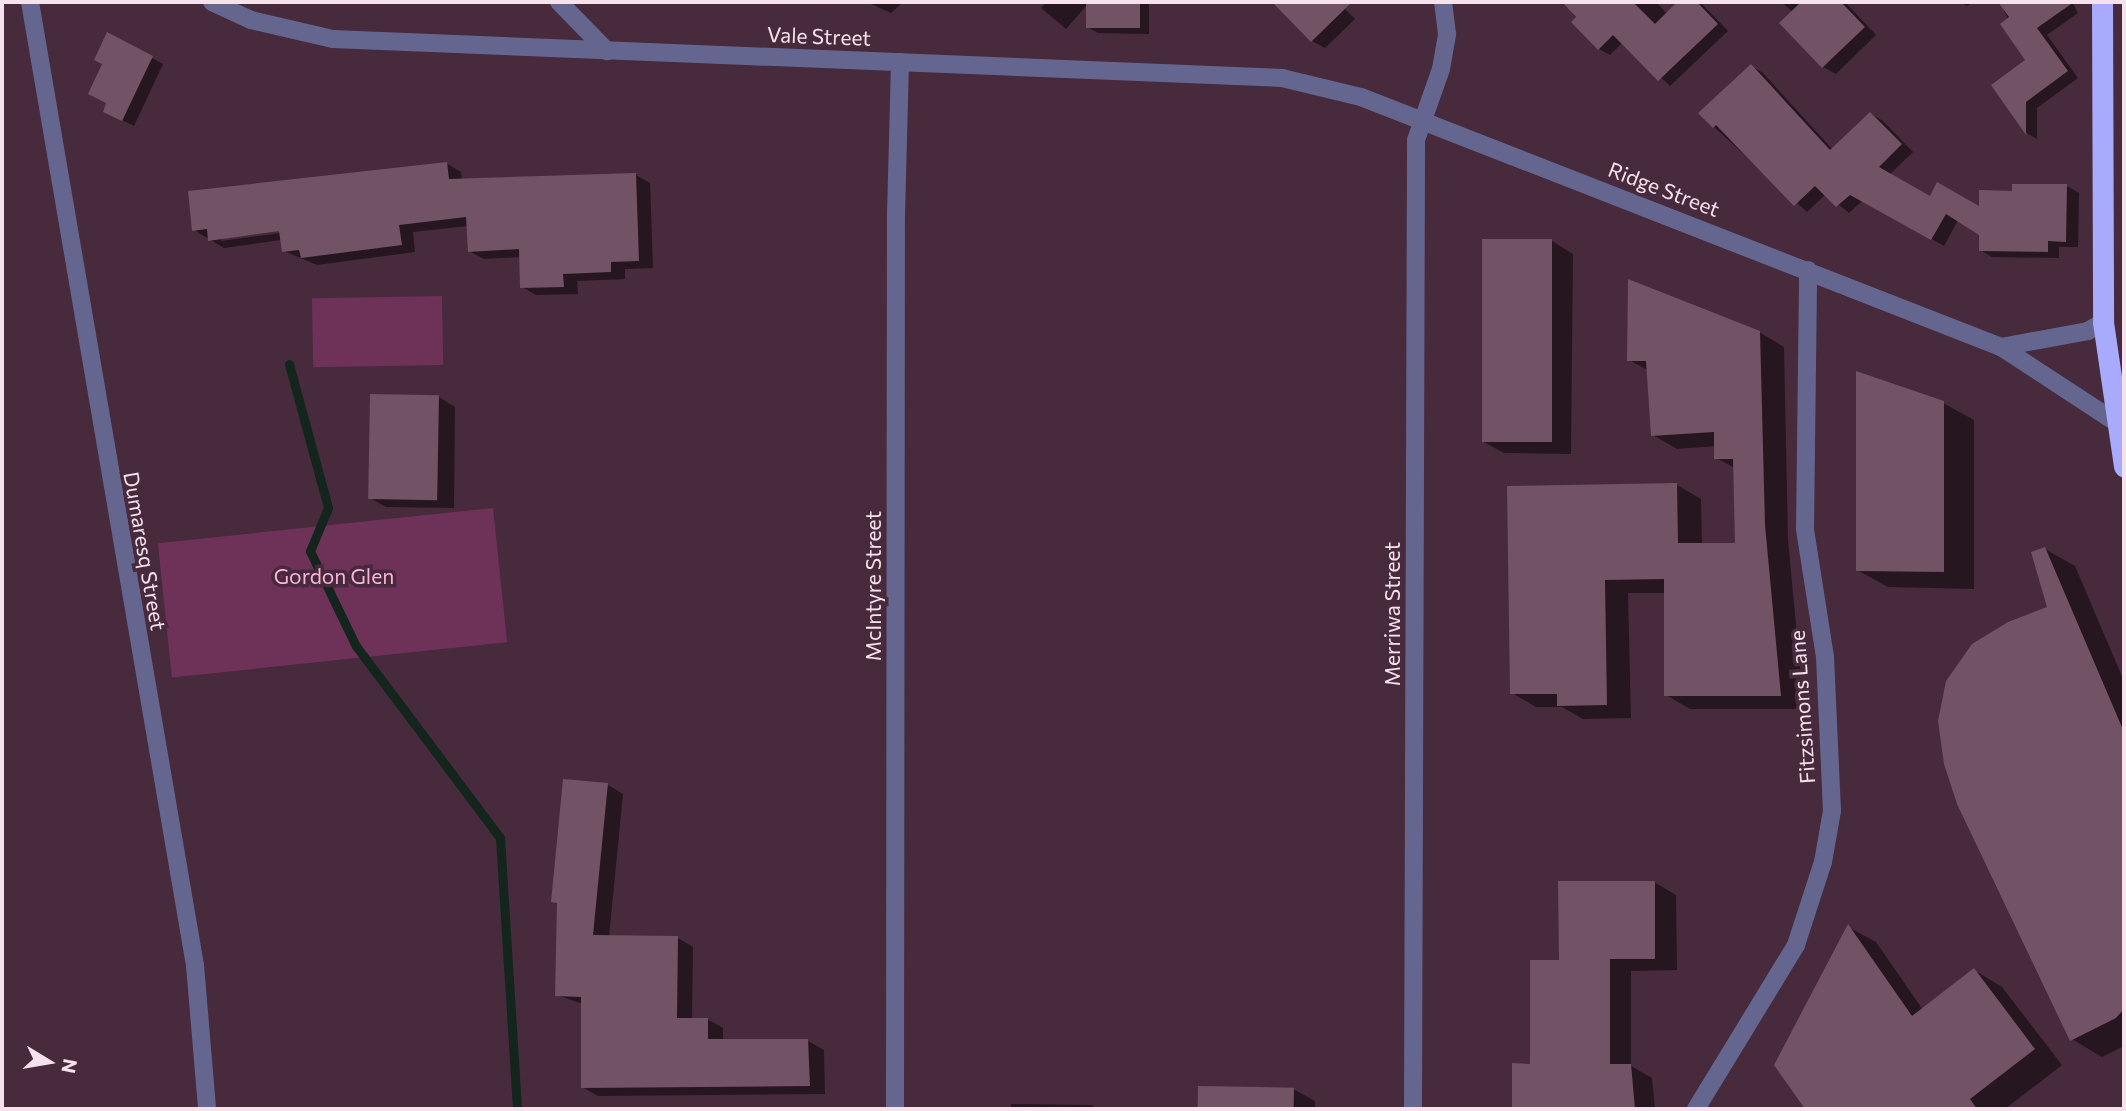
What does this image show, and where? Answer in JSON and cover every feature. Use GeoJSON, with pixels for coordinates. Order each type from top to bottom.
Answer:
{"type":"FeatureCollection","features":[{"type":"Feature","properties":{"kind":"highway"},"geometry":{"type":"LineString","coordinates":[[2102,2],[2103,322],[2124,466]]}},
{"type":"Feature","properties":{"kind":"street","name":"Dumaresq Street"},"geometry":{"type":"LineString","coordinates":[[30,2],[195,965],[207,1109]]}},
{"type":"Feature","properties":{"kind":"street","name":"Vale Street"},"geometry":{"type":"LineString","coordinates":[[212,2],[251,20],[333,38],[1282,78],[1361,97],[1423,121]]}},
{"type":"Feature","properties":{"kind":"street"},"geometry":{"type":"LineString","coordinates":[[559,2],[607,51]]}},
{"type":"Feature","properties":{"kind":"street"},"geometry":{"type":"LineString","coordinates":[[1423,121],[1441,69],[1447,34],[1443,2]]}},
{"type":"Feature","properties":{"kind":"street","name":"McIntyre Street"},"geometry":{"type":"LineString","coordinates":[[895,1109],[895,215],[900,62]]}},
{"type":"Feature","properties":{"kind":"street","name":"Ridge Street"},"geometry":{"type":"LineString","coordinates":[[1423,121],[2001,346],[2117,423]]}},
{"type":"Feature","properties":{"kind":"street","name":"Merriwa Street"},"geometry":{"type":"LineString","coordinates":[[1413,1109],[1416,140],[1423,121]]}},
{"type":"Feature","properties":{"kind":"street","name":"Fitzsimons Lane"},"geometry":{"type":"LineString","coordinates":[[1696,1109],[1796,945],[1823,862],[1832,811],[1825,657],[1805,529],[1808,270]]}},
{"type":"Feature","properties":{"kind":"street"},"geometry":{"type":"LineString","coordinates":[[2001,346],[2088,331],[2103,322]]}},
{"type":"Feature","properties":{"kind":"green space"},"geometry":{"type":"Polygon","coordinates":[[[442,296],[443,365],[313,367],[312,298],[442,296]]]}},
{"type":"Feature","properties":{"kind":"green space","name":"Gordon Glen"},"geometry":{"type":"Polygon","coordinates":[[[493,508],[507,642],[172,677],[158,543],[493,508]]]}},
{"type":"Feature","properties":{"kind":"building"},"geometry":{"type":"Polygon","coordinates":[[[1086,2],[1140,2],[1140,28],[1086,28],[1086,2]]]}},
{"type":"Feature","properties":{"kind":"building"},"geometry":{"type":"Polygon","coordinates":[[[1272,2],[1352,2],[1311,42],[1272,2]]]}},
{"type":"Feature","properties":{"kind":"building"},"geometry":{"type":"Polygon","coordinates":[[[1562,2],[1633,2],[1655,24],[1677,2],[1697,2],[1718,24],[1658,81],[1613,35],[1598,50],[1571,22],[1576,17],[1562,2]]]}},
{"type":"Feature","properties":{"kind":"building"},"geometry":{"type":"Polygon","coordinates":[[[1801,2],[1841,2],[1865,27],[1822,68],[1779,23],[1801,2]]]}},
{"type":"Feature","properties":{"kind":"building"},"geometry":{"type":"Polygon","coordinates":[[[1998,2],[2074,2],[2037,28],[2068,71],[2026,102],[2026,135],[1991,85],[2025,60],[2000,24],[2009,17],[1998,2]]]}},
{"type":"Feature","properties":{"kind":"building"},"geometry":{"type":"Polygon","coordinates":[[[107,32],[153,56],[122,121],[103,112],[106,103],[88,94],[102,64],[94,60],[107,32]]]}},
{"type":"Feature","properties":{"kind":"building"},"geometry":{"type":"Polygon","coordinates":[[[1751,64],[1830,150],[1870,112],[1902,144],[1879,167],[1930,196],[1937,182],[1979,206],[1979,190],[2012,191],[2012,184],[2067,184],[2066,242],[2048,241],[2048,252],[1979,251],[1979,235],[1946,214],[1931,240],[1850,195],[1836,207],[1815,186],[1794,206],[1716,125],[1713,128],[1698,113],[1751,64]]]}},
{"type":"Feature","properties":{"kind":"building"},"geometry":{"type":"Polygon","coordinates":[[[447,162],[449,179],[636,173],[639,261],[611,262],[611,272],[563,274],[564,287],[520,288],[519,249],[468,252],[466,217],[399,225],[402,245],[301,258],[299,250],[282,252],[279,231],[208,241],[207,229],[192,231],[188,191],[447,162]]]}},
{"type":"Feature","properties":{"kind":"building"},"geometry":{"type":"Polygon","coordinates":[[[1482,239],[1552,239],[1552,442],[1482,442],[1482,239]]]}},
{"type":"Feature","properties":{"kind":"building"},"geometry":{"type":"Polygon","coordinates":[[[1628,279],[1760,331],[1765,525],[1781,696],[1664,696],[1664,579],[1605,580],[1607,705],[1557,706],[1557,694],[1510,694],[1507,486],[1677,483],[1678,543],[1735,543],[1733,459],[1714,459],[1714,432],[1651,436],[1646,361],[1627,361],[1628,279]]]}},
{"type":"Feature","properties":{"kind":"building"},"geometry":{"type":"Polygon","coordinates":[[[1856,371],[1944,401],[1944,572],[1856,571],[1856,371]]]}},
{"type":"Feature","properties":{"kind":"building"},"geometry":{"type":"Polygon","coordinates":[[[370,394],[439,395],[437,500],[368,499],[370,394]]]}},
{"type":"Feature","properties":{"kind":"building"},"geometry":{"type":"Polygon","coordinates":[[[2045,547],[2124,732],[2124,1009],[2116,1018],[2070,1041],[1957,804],[1944,764],[1938,721],[1946,681],[1972,644],[2008,622],[2047,607],[2031,552],[2045,547]]]}},
{"type":"Feature","properties":{"kind":"building"},"geometry":{"type":"Polygon","coordinates":[[[563,779],[608,783],[593,935],[678,936],[677,1018],[708,1018],[708,1039],[808,1039],[810,1086],[581,1088],[581,997],[555,996],[557,903],[551,902],[563,779]]]}},
{"type":"Feature","properties":{"kind":"building"},"geometry":{"type":"Polygon","coordinates":[[[1558,881],[1655,881],[1655,959],[1610,959],[1610,1064],[1631,1064],[1635,1109],[1512,1109],[1512,1063],[1530,1064],[1530,960],[1559,960],[1558,881]]]}},
{"type":"Feature","properties":{"kind":"building"},"geometry":{"type":"Polygon","coordinates":[[[1848,924],[1912,1016],[1974,968],[2035,1049],[1970,1099],[1977,1109],[1805,1109],[1774,1065],[1848,924]]]}},
{"type":"Feature","properties":{"kind":"building"},"geometry":{"type":"Polygon","coordinates":[[[1198,1086],[1294,1088],[1294,1109],[1198,1109],[1198,1086]]]}},
{"type":"Feature","properties":{"kind":"waterway"},"geometry":{"type":"LineString","coordinates":[[289,364],[328,508],[310,551],[356,646],[500,838],[517,1109]]}}]}
